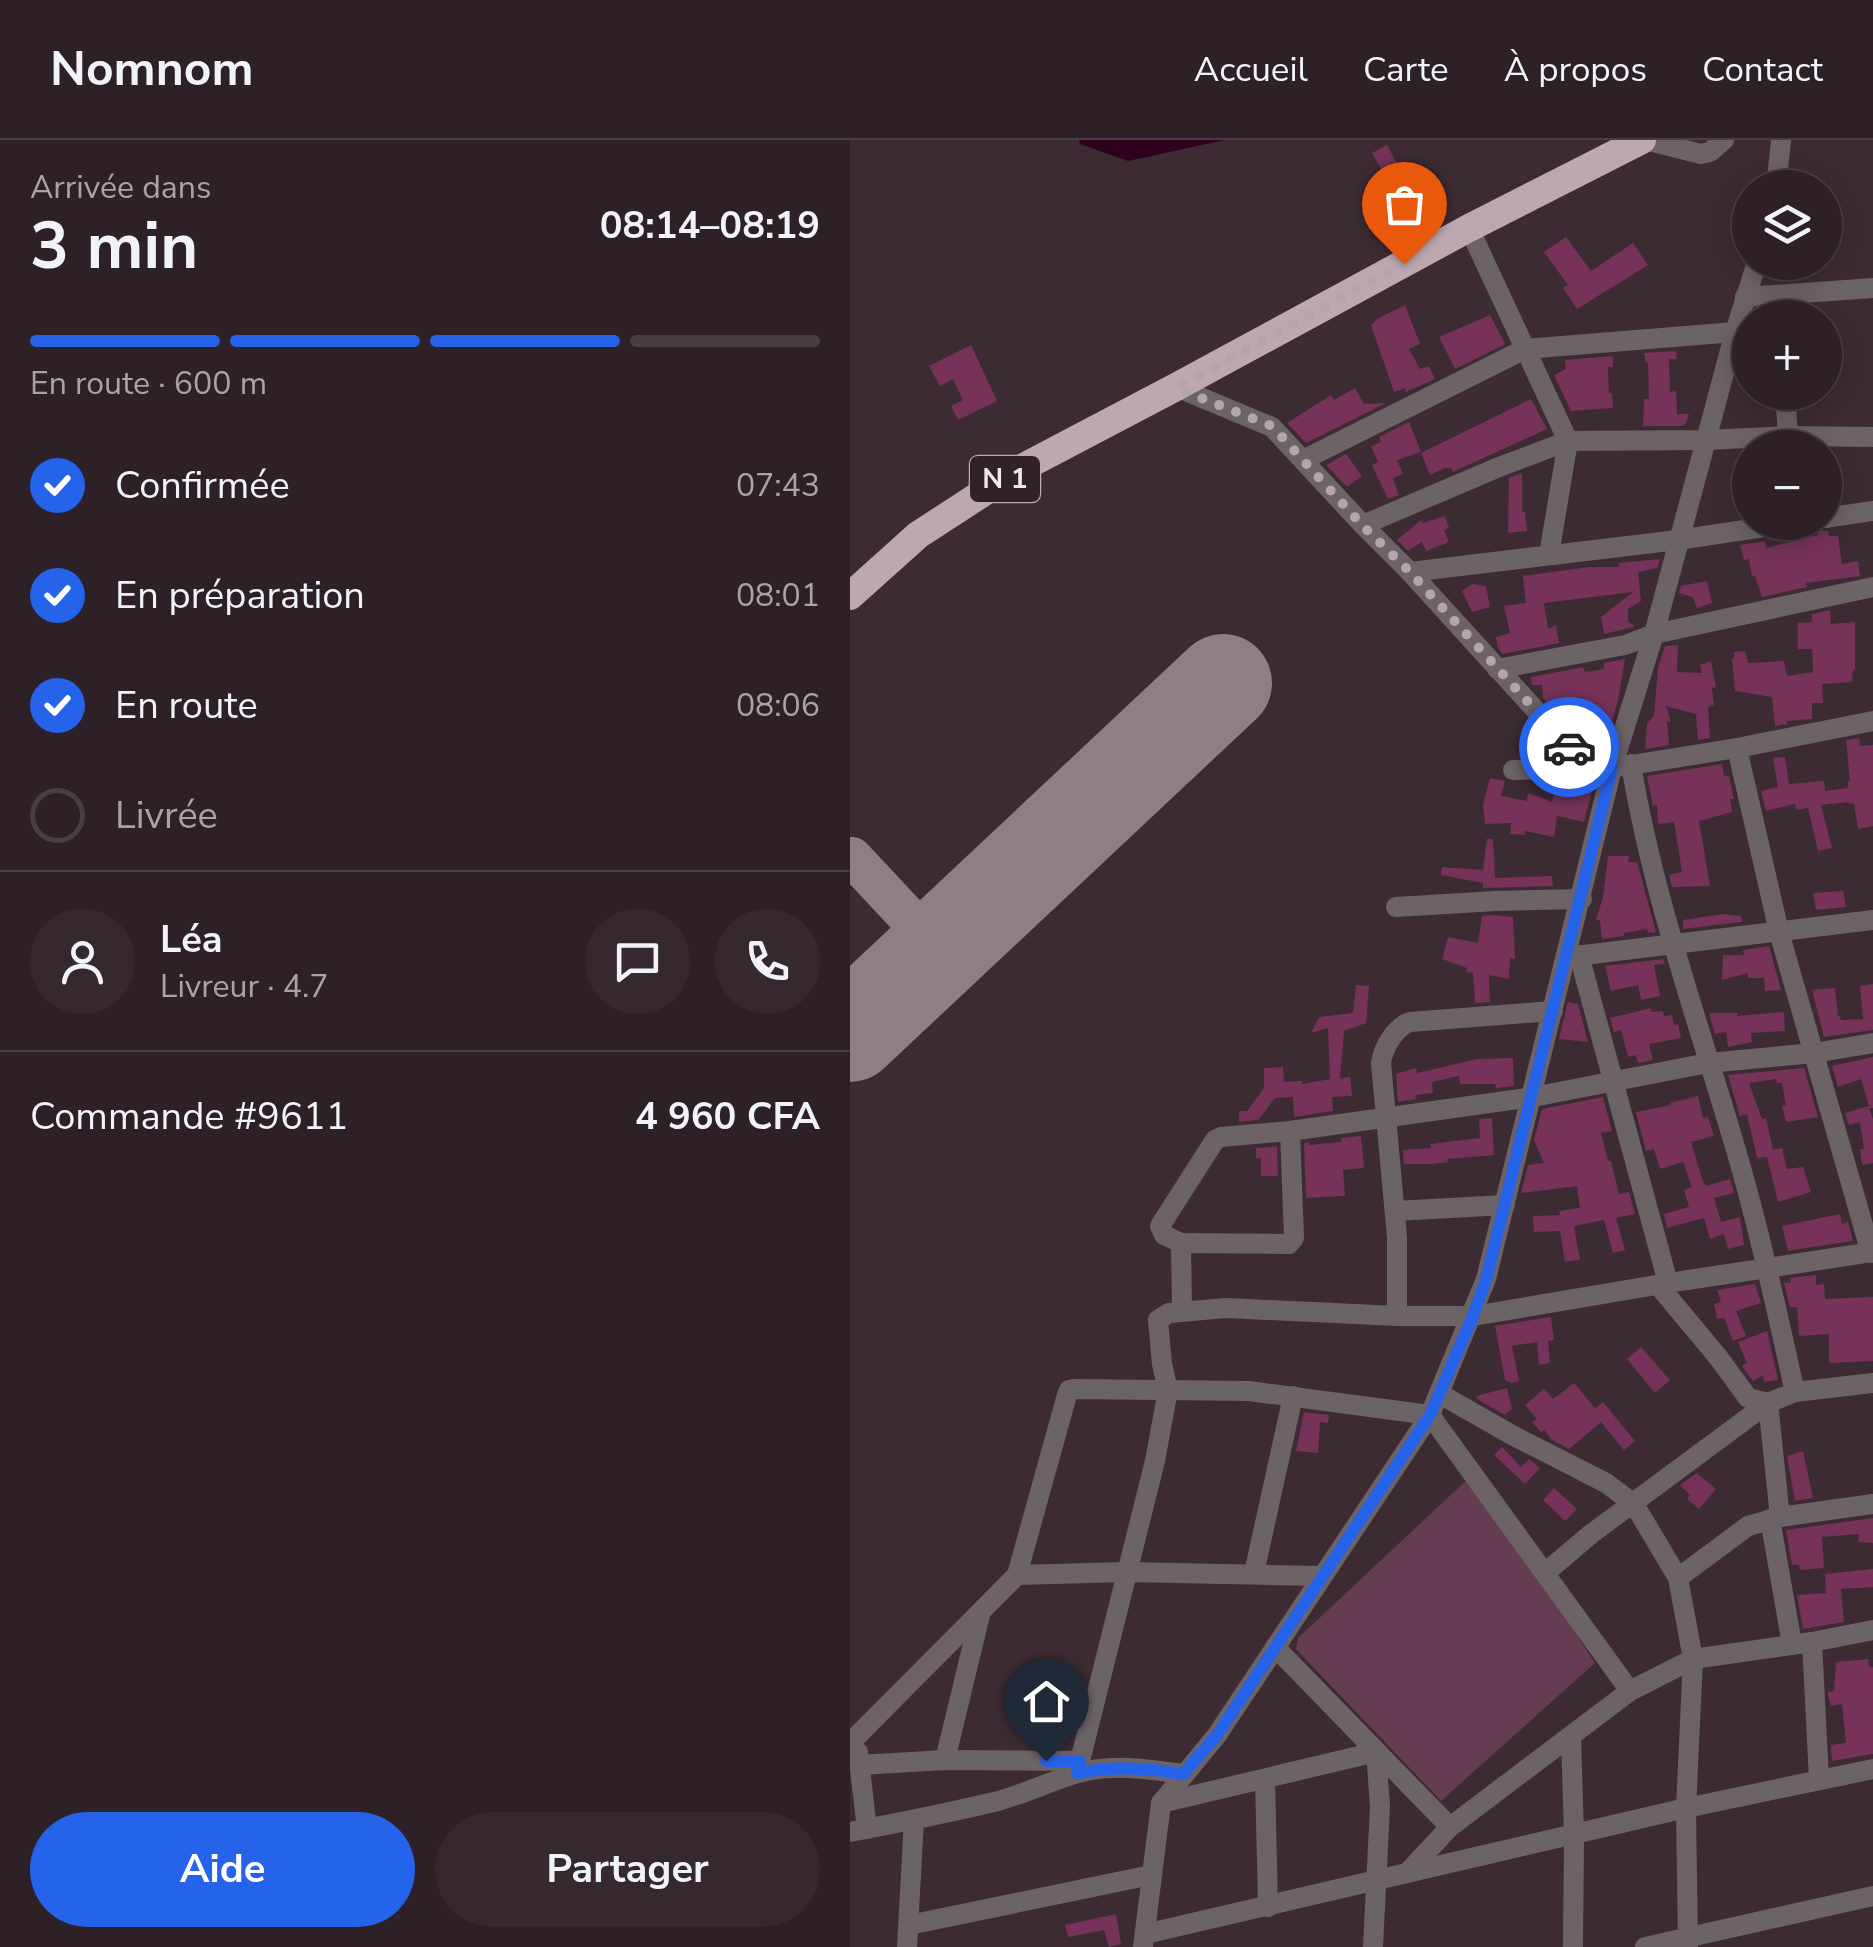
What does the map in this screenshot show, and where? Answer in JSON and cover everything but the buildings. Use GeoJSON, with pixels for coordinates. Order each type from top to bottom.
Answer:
{"type":"FeatureCollection","features":[{"type":"Feature","properties":{"kind":"highway","name":"N 1"},"geometry":{"type":"LineString","coordinates":[[850,596],[918,535],[1018,470],[1469,228],[1643,140]]}},
{"type":"Feature","properties":{"kind":"street"},"geometry":{"type":"LineString","coordinates":[[1643,140],[1701,154],[1724,140]]}},
{"type":"Feature","properties":{"kind":"street"},"geometry":{"type":"LineString","coordinates":[[1778,170],[1782,140]]}},
{"type":"Feature","properties":{"kind":"street"},"geometry":{"type":"LineString","coordinates":[[1469,228],[1568,441],[1550,555]]}},
{"type":"Feature","properties":{"kind":"street"},"geometry":{"type":"LineString","coordinates":[[1745,300],[1751,280]]}},
{"type":"Feature","properties":{"kind":"street"},"geometry":{"type":"LineString","coordinates":[[1746,297],[1873,288]]}},
{"type":"Feature","properties":{"kind":"street"},"geometry":{"type":"LineString","coordinates":[[1778,294],[1778,300]]}},
{"type":"Feature","properties":{"kind":"street"},"geometry":{"type":"LineString","coordinates":[[1303,460],[1525,349],[1732,332]]}},
{"type":"Feature","properties":{"kind":"street"},"geometry":{"type":"LineString","coordinates":[[1732,343],[1621,766],[1582,899],[1573,956],[1553,1011],[1486,1280],[1473,1316],[1430,1415],[1217,1735],[1161,1803],[1144,1941],[1377,1880],[1819,1778],[1873,1769]]}},
{"type":"Feature","properties":{"kind":"street"},"geometry":{"type":"LineString","coordinates":[[1176,388],[1272,426],[1590,770]]}},
{"type":"Feature","properties":{"kind":"street"},"geometry":{"type":"LineString","coordinates":[[1842,436],[1873,436]]}},
{"type":"Feature","properties":{"kind":"street"},"geometry":{"type":"LineString","coordinates":[[1363,526],[1499,466],[1568,441],[1732,439]]}},
{"type":"Feature","properties":{"kind":"street"},"geometry":{"type":"LineString","coordinates":[[1842,516],[1873,511]]}},
{"type":"Feature","properties":{"kind":"street"},"geometry":{"type":"LineString","coordinates":[[1410,572],[1732,532]]}},
{"type":"Feature","properties":{"kind":"street"},"geometry":{"type":"LineString","coordinates":[[1497,669],[1625,645],[1654,634],[1873,587]]}},
{"type":"Feature","properties":{"kind":"street"},"geometry":{"type":"LineString","coordinates":[[1513,770],[1621,766],[1873,721]]}},
{"type":"Feature","properties":{"kind":"street"},"geometry":{"type":"LineString","coordinates":[[1630,1691],[1430,1415],[1249,1391],[1168,1390],[1069,1390],[1018,1575],[853,1740],[859,1764],[858,1831],[998,1801],[1040,1788],[1078,1767],[1155,1461],[1168,1390],[1158,1320],[1162,1315],[1254,1308],[1473,1316],[1872,1253],[1779,932],[1737,748]]}},
{"type":"Feature","properties":{"kind":"street"},"geometry":{"type":"LineString","coordinates":[[1621,766],[1640,818],[1658,895],[1734,1141],[1795,1392]]}},
{"type":"Feature","properties":{"kind":"street"},"geometry":{"type":"LineString","coordinates":[[1396,907],[1582,899]]}},
{"type":"Feature","properties":{"kind":"street"},"geometry":{"type":"LineString","coordinates":[[1573,956],[1873,920]]}},
{"type":"Feature","properties":{"kind":"street"},"geometry":{"type":"LineString","coordinates":[[1573,956],[1613,1083],[1663,1284],[1748,1398],[1768,1403]]}},
{"type":"Feature","properties":{"kind":"street"},"geometry":{"type":"LineString","coordinates":[[1396,1316],[1395,1210],[1382,1054],[1403,1024],[1417,1020],[1553,1011]]}},
{"type":"Feature","properties":{"kind":"street"},"geometry":{"type":"LineString","coordinates":[[1290,1131],[1292,1242],[1181,1243],[1164,1235],[1160,1226],[1214,1140],[1230,1135],[1290,1131],[1532,1097],[1708,1064],[1873,1043]]}},
{"type":"Feature","properties":{"kind":"street"},"geometry":{"type":"LineString","coordinates":[[1395,1210],[1505,1204]]}},
{"type":"Feature","properties":{"kind":"street"},"geometry":{"type":"LineString","coordinates":[[1181,1243],[1182,1311]]}},
{"type":"Feature","properties":{"kind":"street"},"geometry":{"type":"LineString","coordinates":[[1544,1573],[1768,1403],[1795,1392],[1873,1383]]}},
{"type":"Feature","properties":{"kind":"street"},"geometry":{"type":"LineString","coordinates":[[1440,1394],[1606,1483],[1634,1504],[1678,1578],[1693,1658],[1686,1808],[1687,1942]]}},
{"type":"Feature","properties":{"kind":"street"},"geometry":{"type":"LineString","coordinates":[[1254,1573],[1293,1396]]}},
{"type":"Feature","properties":{"kind":"street"},"geometry":{"type":"LineString","coordinates":[[1768,1403],[1775,1518],[1802,1643],[1819,1778]]}},
{"type":"Feature","properties":{"kind":"street"},"geometry":{"type":"LineString","coordinates":[[1678,1578],[1748,1526],[1775,1518],[1873,1504]]}},
{"type":"Feature","properties":{"kind":"street"},"geometry":{"type":"LineString","coordinates":[[1018,1575],[1127,1572],[1320,1576]]}},
{"type":"Feature","properties":{"kind":"street"},"geometry":{"type":"LineString","coordinates":[[945,1760],[980,1613]]}},
{"type":"Feature","properties":{"kind":"street"},"geometry":{"type":"LineString","coordinates":[[1408,1873],[1450,1827],[1630,1691],[1693,1658],[1873,1630]]}},
{"type":"Feature","properties":{"kind":"street"},"geometry":{"type":"LineString","coordinates":[[1275,1647],[1450,1827]]}},
{"type":"Feature","properties":{"kind":"street"},"geometry":{"type":"LineString","coordinates":[[1571,1737],[1572,1947]]}},
{"type":"Feature","properties":{"kind":"street"},"geometry":{"type":"LineString","coordinates":[[1161,1803],[1376,1752]]}},
{"type":"Feature","properties":{"kind":"street"},"geometry":{"type":"LineString","coordinates":[[1373,1947],[1380,1806],[1376,1752]]}},
{"type":"Feature","properties":{"kind":"street"},"geometry":{"type":"LineString","coordinates":[[859,1764],[945,1760],[1142,1768],[1183,1774]]}},
{"type":"Feature","properties":{"kind":"street"},"geometry":{"type":"LineString","coordinates":[[1265,1778],[1268,1907]]}},
{"type":"Feature","properties":{"kind":"street"},"geometry":{"type":"LineString","coordinates":[[907,1947],[914,1820]]}},
{"type":"Feature","properties":{"kind":"street"},"geometry":{"type":"LineString","coordinates":[[909,1925],[1151,1875]]}},
{"type":"Feature","properties":{"kind":"street"},"geometry":{"type":"LineString","coordinates":[[1645,1947],[1687,1942],[1873,1896]]}},
{"type":"Feature","properties":{"kind":"shaded area"},"geometry":{"type":"Polygon","coordinates":[[[1079,140],[1225,140],[1128,161],[1080,144],[1079,140]]]}},
{"type":"Feature","properties":{"kind":"shaded area"},"geometry":{"type":"Polygon","coordinates":[[[1472,1475],[1595,1663],[1441,1801],[1296,1649],[1298,1638],[1472,1475]]]}},
{"type":"Feature","properties":{"kind":"taxiway"},"geometry":{"type":"LineString","coordinates":[[852,857],[939,950]]}},
{"type":"Feature","properties":{"kind":"runway"},"geometry":{"type":"LineString","coordinates":[[850,1033],[1223,683]]}},
{"type":"Feature","properties":{"kind":"way so far"},"geometry":{"type":"LineString","coordinates":[[1404,264],[1176,388],[1272,426],[1569,747]]}},
{"type":"Feature","properties":{"kind":"route"},"geometry":{"type":"LineString","coordinates":[[1046,1761],[1080,1761],[1077,1773],[1142,1768],[1183,1774],[1217,1735],[1430,1415],[1486,1280],[1612,768],[1590,770],[1569,747]]}}]}
